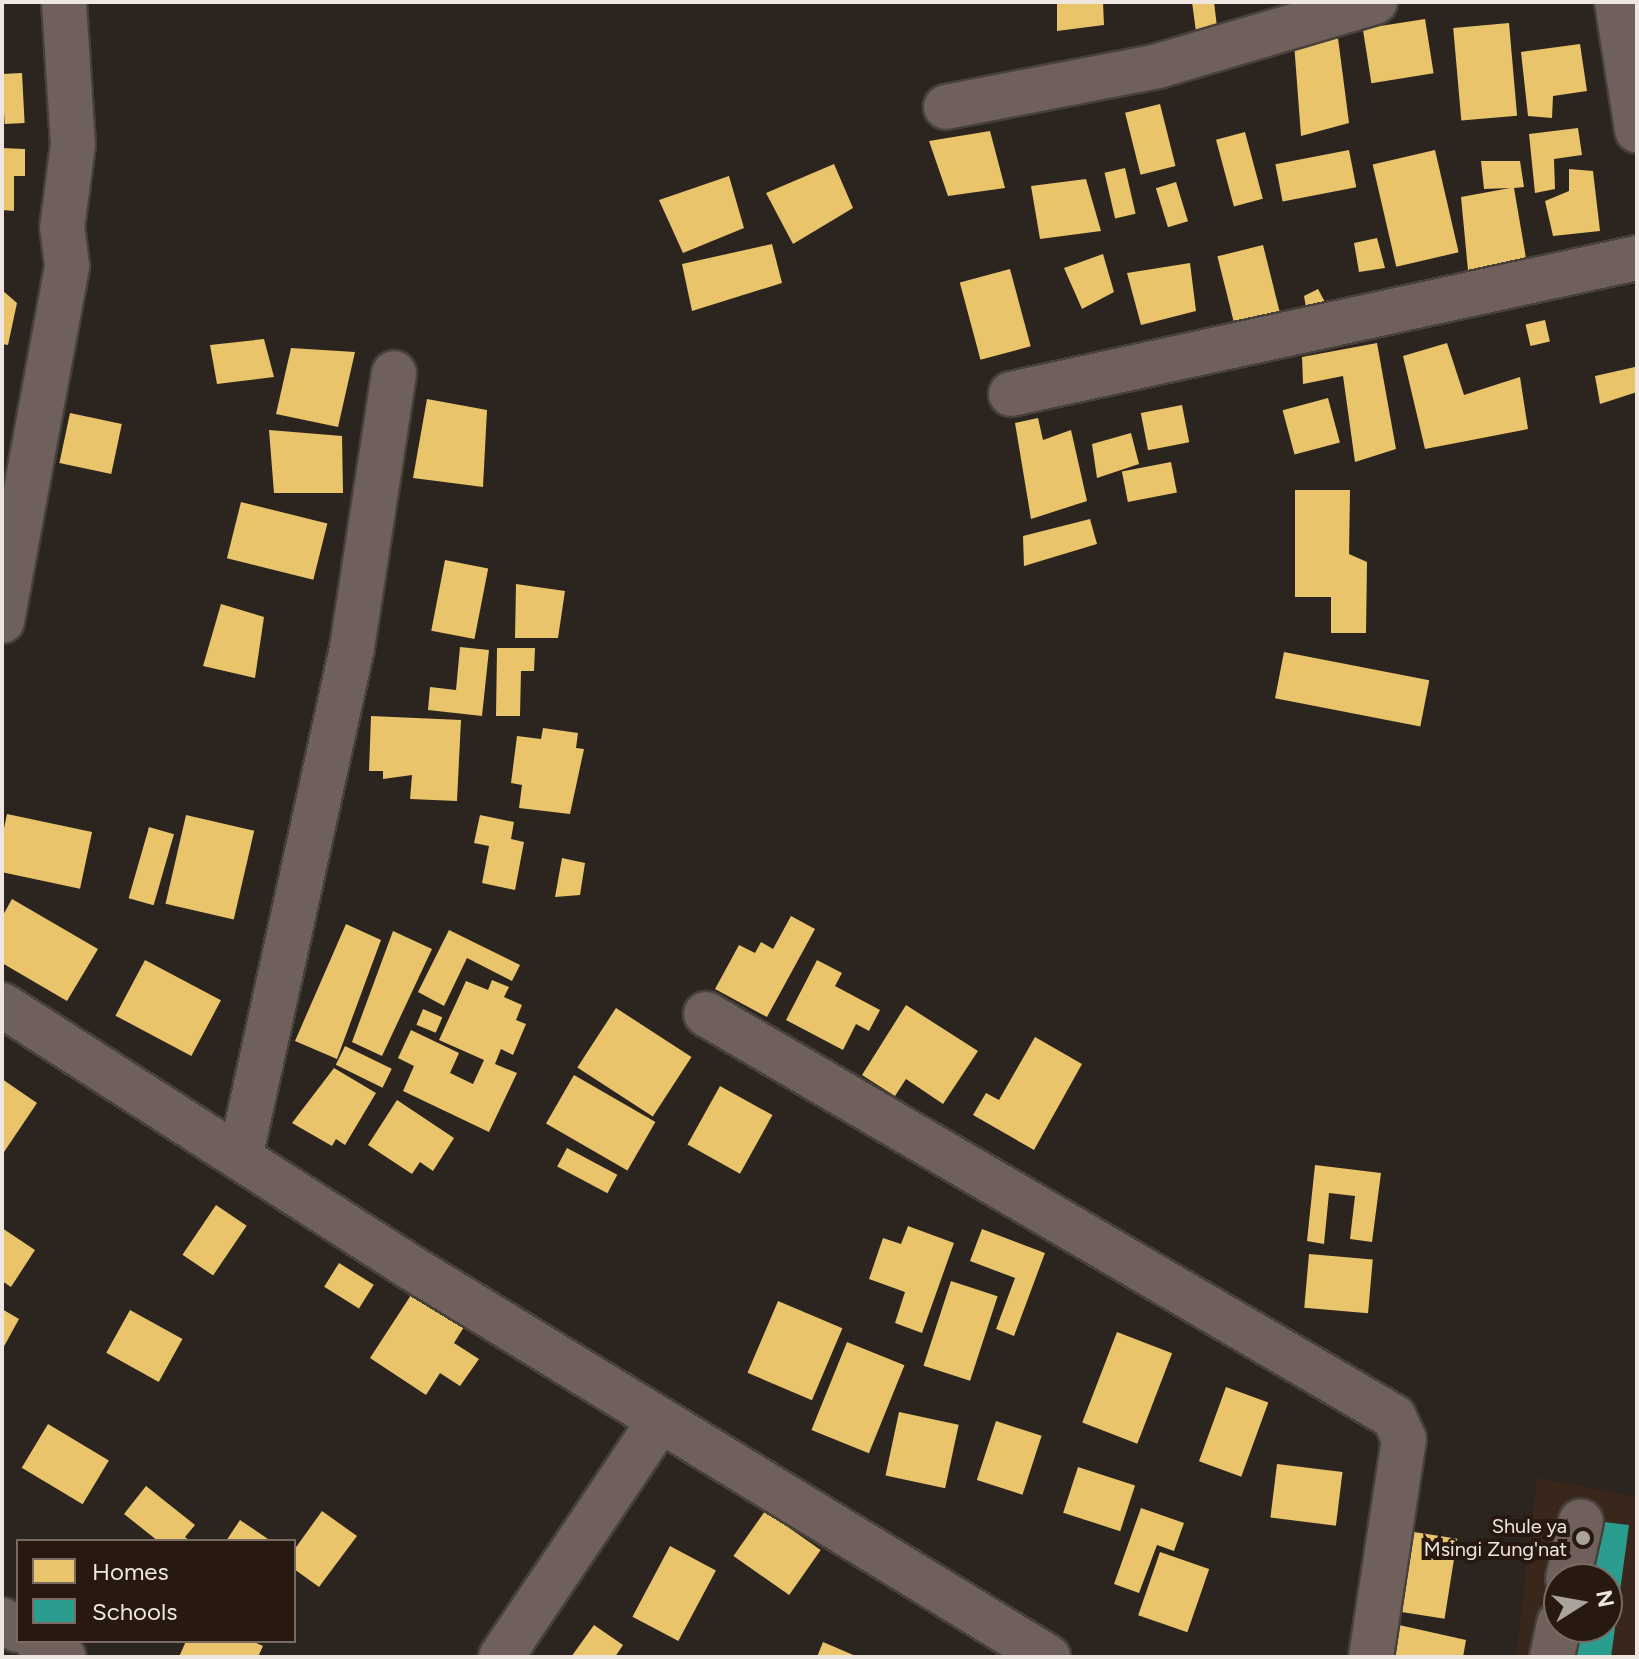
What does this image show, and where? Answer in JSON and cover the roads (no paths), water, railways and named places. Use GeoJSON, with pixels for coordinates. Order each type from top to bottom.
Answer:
{"type":"FeatureCollection","features":[{"type":"Feature","properties":{"kind":"street"},"geometry":{"type":"LineString","coordinates":[[2,621],[67,266],[62,228],[73,145],[64,2]]}},
{"type":"Feature","properties":{"kind":"street"},"geometry":{"type":"LineString","coordinates":[[946,107],[1158,66],[1375,2]]}},
{"type":"Feature","properties":{"kind":"street"},"geometry":{"type":"LineString","coordinates":[[1617,2],[1637,130]]}},
{"type":"Feature","properties":{"kind":"street"},"geometry":{"type":"LineString","coordinates":[[1011,394],[1637,258]]}},
{"type":"Feature","properties":{"kind":"street"},"geometry":{"type":"LineString","coordinates":[[240,1158],[352,648],[394,373]]}},
{"type":"Feature","properties":{"kind":"street"},"geometry":{"type":"LineString","coordinates":[[2,1005],[240,1158],[660,1420],[1048,1657]]}},
{"type":"Feature","properties":{"kind":"street"},"geometry":{"type":"LineString","coordinates":[[706,1014],[1394,1417],[1404,1439],[1371,1657]]}},
{"type":"Feature","properties":{"kind":"street"},"geometry":{"type":"LineString","coordinates":[[501,1657],[660,1420]]}},
{"type":"Feature","properties":{"kind":"street"},"geometry":{"type":"LineString","coordinates":[[1572,1563],[1581,1521]]}},
{"type":"Feature","properties":{"kind":"street"},"geometry":{"type":"LineString","coordinates":[[40,1643],[64,1657]]}},
{"type":"Feature","properties":{"kind":"place","name":"Shule ya Msingi Zung'nat"},"geometry":{"type":"Point","coordinates":[1583,1538]}}]}
